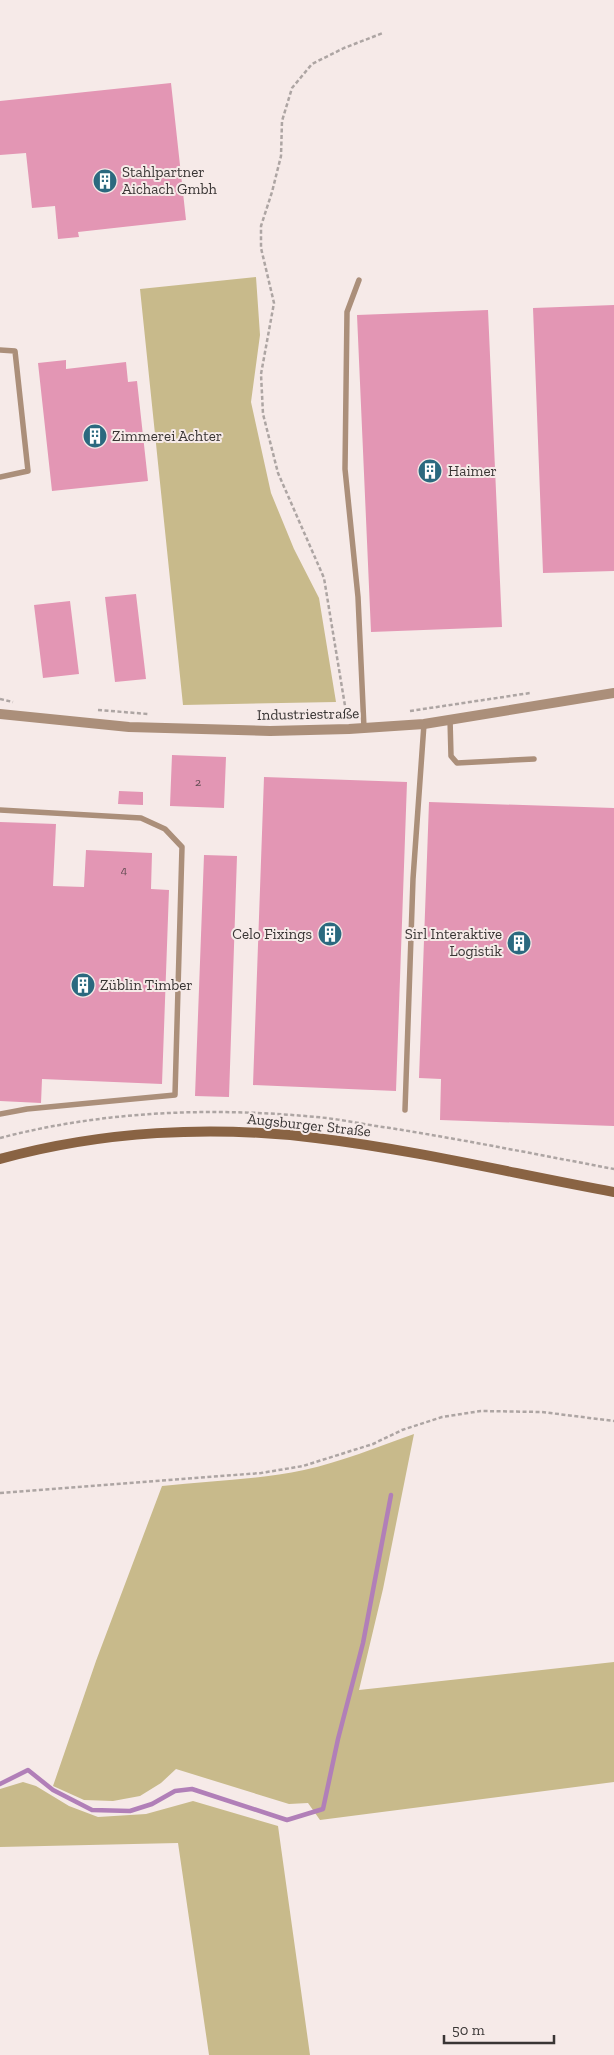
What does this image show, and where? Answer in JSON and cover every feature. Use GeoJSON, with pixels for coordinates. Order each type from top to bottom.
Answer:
{"type":"FeatureCollection","features":[{"type":"Feature","properties":{"kind":"main road","name":"Augsburger Straße"},"geometry":{"type":"LineString","coordinates":[[0,1159],[98,1138],[166,1132],[238,1133],[315,1138],[380,1148],[614,1192]]}},
{"type":"Feature","properties":{"kind":"street","name":"Industriestraße"},"geometry":{"type":"LineString","coordinates":[[0,714],[129,727],[270,732],[349,724],[364,728],[424,724],[614,693]]}},
{"type":"Feature","properties":{"kind":"lane"},"geometry":{"type":"LineString","coordinates":[[359,280],[347,312],[345,469],[358,597],[364,728]]}},
{"type":"Feature","properties":{"kind":"lane"},"geometry":{"type":"LineString","coordinates":[[0,350],[15,352],[28,471],[0,478]]}},
{"type":"Feature","properties":{"kind":"lane"},"geometry":{"type":"LineString","coordinates":[[450,720],[451,756],[456,763],[534,759]]}},
{"type":"Feature","properties":{"kind":"lane"},"geometry":{"type":"LineString","coordinates":[[405,1110],[413,879],[424,724]]}},
{"type":"Feature","properties":{"kind":"lane"},"geometry":{"type":"LineString","coordinates":[[0,810],[141,818],[165,829],[182,846],[175,1095],[27,1109],[0,1114]]}},
{"type":"Feature","properties":{"kind":"path"},"geometry":{"type":"LineString","coordinates":[[349,724],[324,578],[278,473],[263,414],[261,374],[274,302],[261,248],[261,226],[281,156],[282,121],[292,88],[312,64],[344,48],[383,33]]}},
{"type":"Feature","properties":{"kind":"path"},"geometry":{"type":"LineString","coordinates":[[403,712],[530,693]]}},
{"type":"Feature","properties":{"kind":"path"},"geometry":{"type":"LineString","coordinates":[[0,699],[18,703]]}},
{"type":"Feature","properties":{"kind":"path"},"geometry":{"type":"LineString","coordinates":[[96,710],[156,714]]}},
{"type":"Feature","properties":{"kind":"path"},"geometry":{"type":"LineString","coordinates":[[338,719],[349,724]]}},
{"type":"Feature","properties":{"kind":"path"},"geometry":{"type":"LineString","coordinates":[[0,1493],[205,1478],[287,1469],[304,1466],[373,1444],[402,1430],[442,1418],[481,1412],[542,1412],[614,1421]]}},
{"type":"Feature","properties":{"kind":"shaded area"},"geometry":{"type":"Polygon","coordinates":[[[256,277],[260,335],[251,402],[271,493],[294,549],[319,598],[336,702],[183,705],[140,289],[256,277]]]}},
{"type":"Feature","properties":{"kind":"shaded area"},"geometry":{"type":"Polygon","coordinates":[[[414,1434],[383,1589],[359,1690],[614,1662],[614,1782],[320,1820],[308,1803],[289,1804],[176,1769],[161,1783],[140,1796],[113,1801],[84,1800],[53,1786],[96,1661],[162,1486],[251,1478],[304,1470],[345,1459],[414,1434]]]}},
{"type":"Feature","properties":{"kind":"shaded area"},"geometry":{"type":"Polygon","coordinates":[[[23,1782],[36,1786],[69,1806],[98,1817],[146,1814],[193,1801],[278,1826],[310,2055],[209,2055],[178,1843],[0,1847],[0,1789],[23,1782]]]}},
{"type":"Feature","properties":{"kind":"building","name":"Stahlpartner Aichach Gmbh"},"geometry":{"type":"Polygon","coordinates":[[[171,83],[186,220],[78,232],[79,237],[58,239],[55,206],[32,208],[26,153],[0,155],[0,101],[171,83]]]}},
{"type":"Feature","properties":{"kind":"building"},"geometry":{"type":"Polygon","coordinates":[[[614,305],[614,571],[543,573],[533,308],[614,305]]]}},
{"type":"Feature","properties":{"kind":"building","name":"Haimer"},"geometry":{"type":"Polygon","coordinates":[[[488,310],[502,627],[371,632],[357,315],[488,310]]]}},
{"type":"Feature","properties":{"kind":"building","name":"Zimmerei Achter"},"geometry":{"type":"Polygon","coordinates":[[[66,360],[66,369],[126,362],[128,382],[137,381],[148,481],[52,491],[38,363],[66,360]]]}},
{"type":"Feature","properties":{"kind":"building"},"geometry":{"type":"Polygon","coordinates":[[[136,594],[146,679],[115,682],[105,597],[136,594]]]}},
{"type":"Feature","properties":{"kind":"building"},"geometry":{"type":"Polygon","coordinates":[[[70,601],[79,674],[43,678],[34,605],[70,601]]]}},
{"type":"Feature","properties":{"kind":"building"},"geometry":{"type":"Polygon","coordinates":[[[172,755],[226,757],[224,808],[170,806],[172,755]]]}},
{"type":"Feature","properties":{"kind":"building","name":"Celo Fixings"},"geometry":{"type":"Polygon","coordinates":[[[264,777],[407,782],[396,1091],[253,1085],[264,777]]]}},
{"type":"Feature","properties":{"kind":"building"},"geometry":{"type":"Polygon","coordinates":[[[119,791],[143,792],[143,805],[118,804],[119,791]]]}},
{"type":"Feature","properties":{"kind":"building","name":"Sirl Interaktive Logistik"},"geometry":{"type":"Polygon","coordinates":[[[429,802],[614,808],[614,1126],[440,1120],[441,1079],[419,1078],[429,802]]]}},
{"type":"Feature","properties":{"kind":"building","name":"Züblin Timber"},"geometry":{"type":"Polygon","coordinates":[[[0,822],[56,824],[53,886],[84,887],[86,850],[152,853],[151,889],[169,890],[162,1084],[42,1079],[41,1103],[0,1101],[0,822]]]}},
{"type":"Feature","properties":{"kind":"building"},"geometry":{"type":"Polygon","coordinates":[[[204,855],[237,856],[229,1097],[195,1096],[204,855]]]}},
{"type":"Feature","properties":{"kind":"waterway"},"geometry":{"type":"LineString","coordinates":[[0,1784],[28,1770],[53,1790],[92,1810],[130,1811],[152,1804],[175,1791],[192,1789],[287,1820],[323,1809],[338,1739],[363,1643],[391,1495]]}},
{"type":"Feature","properties":{"kind":"place","name":"Stahlpartner Aichach Gmbh"},"geometry":{"type":"Point","coordinates":[105,181]}},
{"type":"Feature","properties":{"kind":"place","name":"Zimmerei Achter"},"geometry":{"type":"Point","coordinates":[95,436]}},
{"type":"Feature","properties":{"kind":"place","name":"Haimer"},"geometry":{"type":"Point","coordinates":[430,471]}},
{"type":"Feature","properties":{"kind":"place","name":"Celo Fixings"},"geometry":{"type":"Point","coordinates":[330,934]}},
{"type":"Feature","properties":{"kind":"place","name":"Sirl Interaktive Logistik"},"geometry":{"type":"Point","coordinates":[519,943]}},
{"type":"Feature","properties":{"kind":"place","name":"Züblin Timber"},"geometry":{"type":"Point","coordinates":[83,985]}}]}
